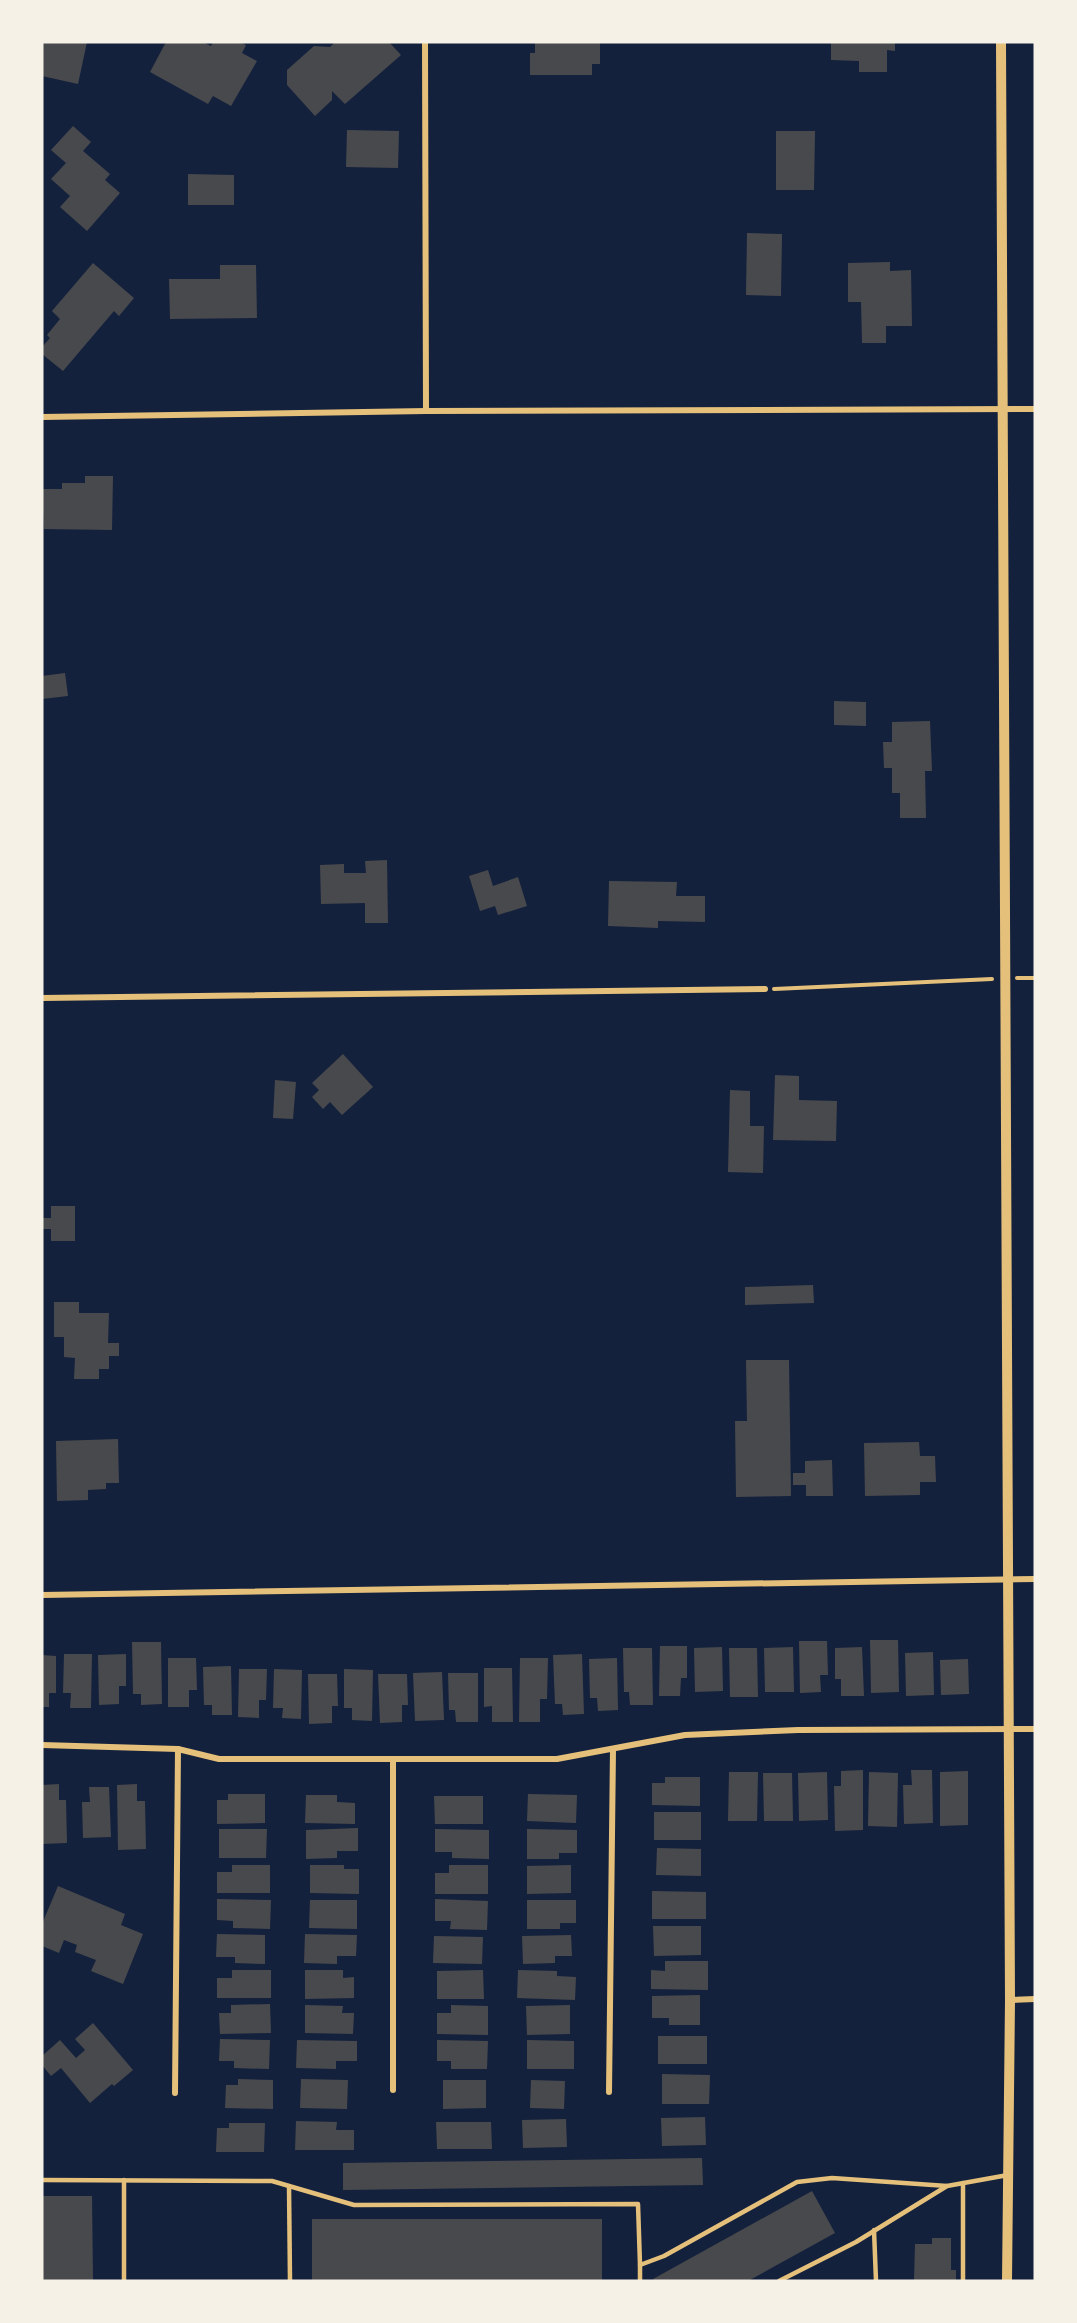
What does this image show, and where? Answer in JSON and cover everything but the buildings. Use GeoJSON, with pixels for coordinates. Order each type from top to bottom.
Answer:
{"type":"FeatureCollection","features":[{"type":"Feature","properties":{"kind":"street"},"geometry":{"type":"LineString","coordinates":[[425,42],[426,411]]}},
{"type":"Feature","properties":{"kind":"street"},"geometry":{"type":"LineString","coordinates":[[1001,42],[1010,2000],[1007,2281]]}},
{"type":"Feature","properties":{"kind":"street"},"geometry":{"type":"LineString","coordinates":[[42,417],[426,411],[1035,409]]}},
{"type":"Feature","properties":{"kind":"street"},"geometry":{"type":"LineString","coordinates":[[42,998],[765,990]]}},
{"type":"Feature","properties":{"kind":"street"},"geometry":{"type":"LineString","coordinates":[[42,1595],[1035,1579]]}},
{"type":"Feature","properties":{"kind":"street"},"geometry":{"type":"LineString","coordinates":[[42,1745],[112,1745],[178,1749],[219,1759],[557,1759],[685,1735],[798,1730],[1035,1729]]}},
{"type":"Feature","properties":{"kind":"street"},"geometry":{"type":"LineString","coordinates":[[176,2093],[178,1749]]}},
{"type":"Feature","properties":{"kind":"street"},"geometry":{"type":"LineString","coordinates":[[609,2092],[613,1749]]}},
{"type":"Feature","properties":{"kind":"street"},"geometry":{"type":"LineString","coordinates":[[393,1759],[393,2090]]}},
{"type":"Feature","properties":{"kind":"street"},"geometry":{"type":"LineString","coordinates":[[1010,2000],[1035,1999]]}},
{"type":"Feature","properties":{"kind":"lane"},"geometry":{"type":"LineString","coordinates":[[640,2265],[664,2256],[796,2182],[832,2178],[947,2186],[1008,2175]]}},
{"type":"Feature","properties":{"kind":"lane"},"geometry":{"type":"LineString","coordinates":[[42,2180],[272,2181],[354,2205],[638,2204],[640,2281]]}},
{"type":"Feature","properties":{"kind":"lane"},"geometry":{"type":"LineString","coordinates":[[124,2180],[124,2281]]}},
{"type":"Feature","properties":{"kind":"lane"},"geometry":{"type":"LineString","coordinates":[[963,2183],[963,2281]]}},
{"type":"Feature","properties":{"kind":"lane"},"geometry":{"type":"LineString","coordinates":[[289,2186],[290,2281]]}},
{"type":"Feature","properties":{"kind":"lane"},"geometry":{"type":"LineString","coordinates":[[780,2281],[874,2230],[947,2186]]}},
{"type":"Feature","properties":{"kind":"lane"},"geometry":{"type":"LineString","coordinates":[[874,2230],[876,2281]]}},
{"type":"Feature","properties":{"kind":"path"},"geometry":{"type":"LineString","coordinates":[[765,990],[1005,978]]}}]}
